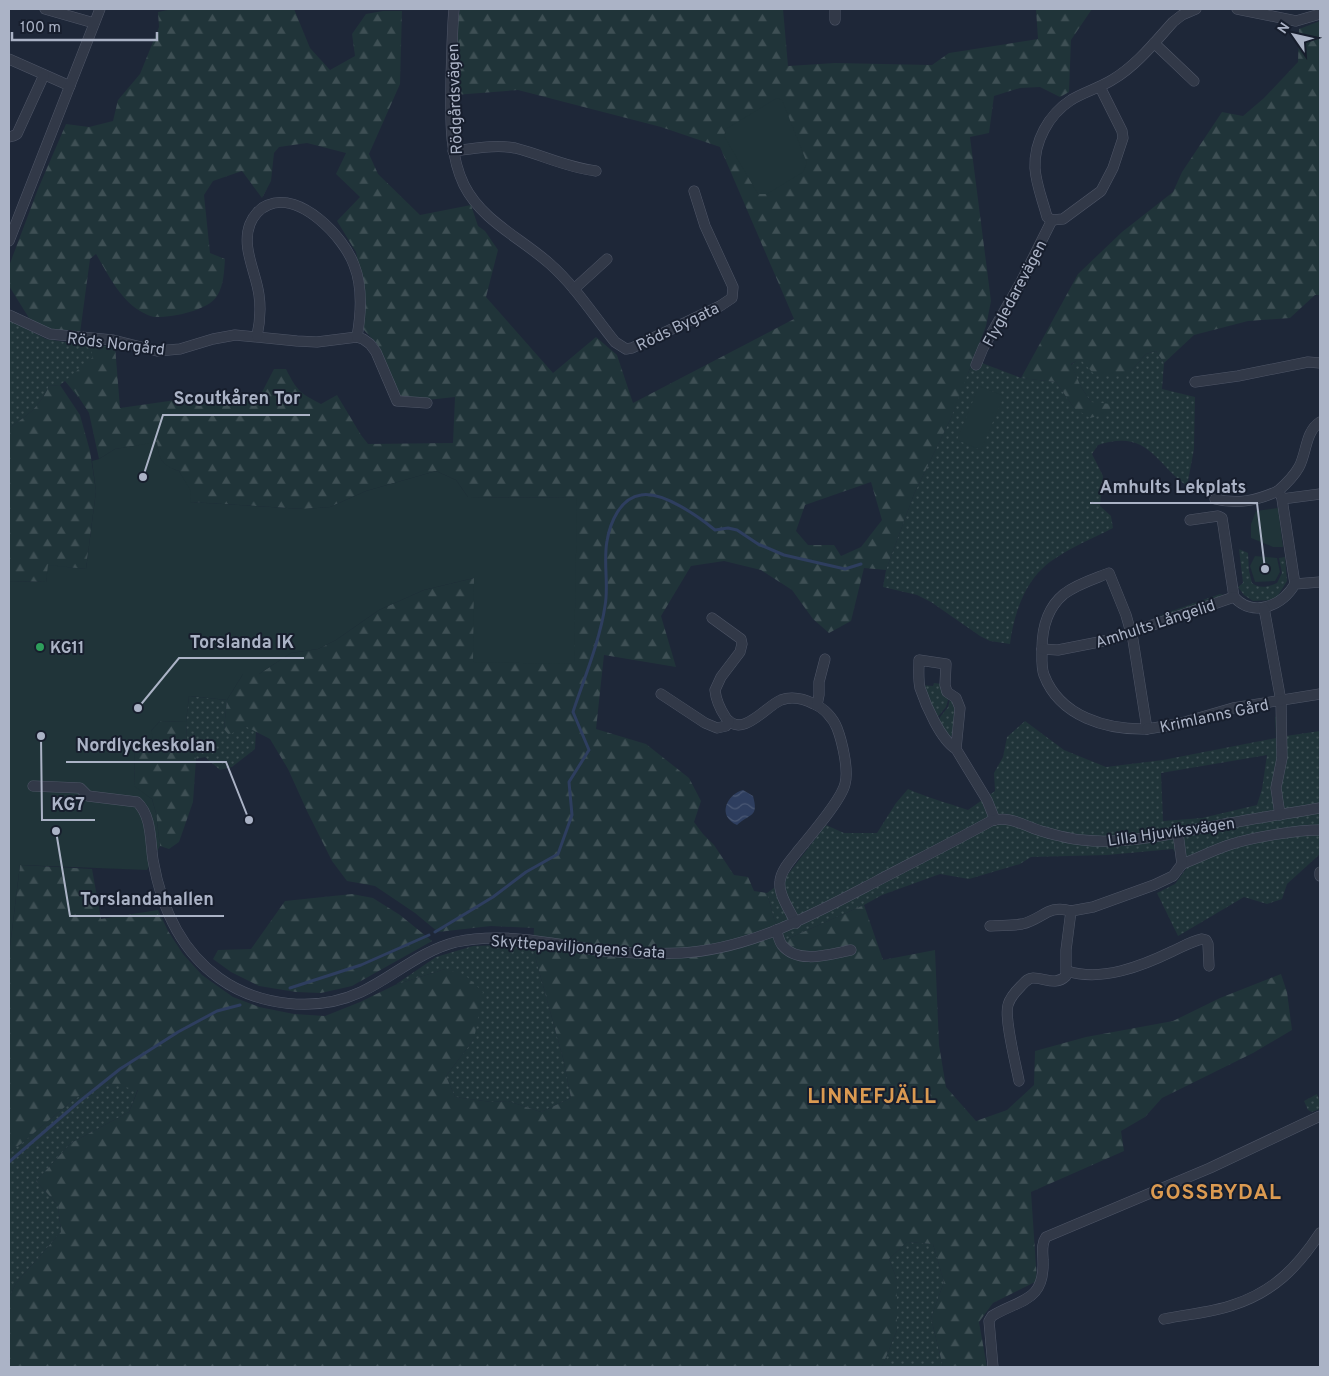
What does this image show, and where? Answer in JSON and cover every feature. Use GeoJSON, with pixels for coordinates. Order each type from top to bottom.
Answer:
{"type":"FeatureCollection","features":[{"type":"Feature","properties":{"kind":"street"},"geometry":{"type":"LineString","coordinates":[[46,9],[94,23]]}},
{"type":"Feature","properties":{"kind":"street"},"geometry":{"type":"LineString","coordinates":[[9,241],[13,219],[70,86],[100,9]]}},
{"type":"Feature","properties":{"kind":"street","name":"Rödgårdsvägen"},"geometry":{"type":"LineString","coordinates":[[454,9],[451,121],[453,151],[457,168],[464,184],[475,201],[503,228],[549,263],[574,289],[615,342],[626,349]]}},
{"type":"Feature","properties":{"kind":"street"},"geometry":{"type":"LineString","coordinates":[[835,9],[835,20]]}},
{"type":"Feature","properties":{"kind":"street","name":"Flygledarevägen"},"geometry":{"type":"LineString","coordinates":[[1100,87],[1122,131],[1123,138],[1114,168],[1101,192],[1063,219],[1052,220],[1047,217],[1035,169],[1036,148],[1046,126],[1060,109],[1071,100],[1100,87],[1126,70],[1182,15],[1196,9]]}},
{"type":"Feature","properties":{"kind":"street"},"geometry":{"type":"LineString","coordinates":[[1238,9],[1265,12],[1296,21],[1320,14]]}},
{"type":"Feature","properties":{"kind":"street"},"geometry":{"type":"LineString","coordinates":[[1154,44],[1194,81]]}},
{"type":"Feature","properties":{"kind":"street"},"geometry":{"type":"LineString","coordinates":[[9,59],[70,86]]}},
{"type":"Feature","properties":{"kind":"street"},"geometry":{"type":"LineString","coordinates":[[9,136],[17,134],[44,74]]}},
{"type":"Feature","properties":{"kind":"street"},"geometry":{"type":"LineString","coordinates":[[453,151],[493,146],[514,148],[575,168],[596,171]]}},
{"type":"Feature","properties":{"kind":"street","name":"Röds Bygata"},"geometry":{"type":"LineString","coordinates":[[626,349],[632,348],[720,306],[732,298],[732,287],[705,226],[694,191]]}},
{"type":"Feature","properties":{"kind":"street"},"geometry":{"type":"LineString","coordinates":[[257,336],[261,310],[247,243],[248,231],[250,222],[263,207],[273,202],[284,202],[297,206],[324,223],[336,235],[346,250],[354,265],[358,282],[360,316],[357,337],[370,344],[376,352],[397,401],[427,403]]}},
{"type":"Feature","properties":{"kind":"street","name":"Flygledarevägen"},"geometry":{"type":"LineString","coordinates":[[976,365],[1052,220]]}},
{"type":"Feature","properties":{"kind":"street"},"geometry":{"type":"LineString","coordinates":[[574,289],[607,259]]}},
{"type":"Feature","properties":{"kind":"street","name":"Röds Norgård"},"geometry":{"type":"LineString","coordinates":[[9,315],[50,334],[114,340],[157,351],[180,349],[227,336],[257,336],[317,342],[357,337]]}},
{"type":"Feature","properties":{"kind":"street"},"geometry":{"type":"LineString","coordinates":[[1195,382],[1238,376],[1308,362],[1320,363]]}},
{"type":"Feature","properties":{"kind":"street"},"geometry":{"type":"LineString","coordinates":[[1280,815],[1276,788],[1282,758],[1281,701],[1264,608],[1278,603],[1287,596],[1295,584],[1280,495],[1284,486],[1299,467],[1308,436],[1317,423],[1320,422]]}},
{"type":"Feature","properties":{"kind":"street"},"geometry":{"type":"LineString","coordinates":[[1215,499],[1236,503],[1280,495],[1320,494]]}},
{"type":"Feature","properties":{"kind":"street"},"geometry":{"type":"LineString","coordinates":[[1190,520],[1218,516],[1222,518],[1234,597]]}},
{"type":"Feature","properties":{"kind":"street","name":"Krimlanns Gård"},"geometry":{"type":"LineString","coordinates":[[1132,637],[1126,615],[1109,573],[1071,589],[1056,602],[1048,614],[1043,627],[1042,653],[1044,675],[1050,687],[1060,700],[1078,715],[1118,728],[1146,729],[1178,724],[1233,708],[1320,694]]}},
{"type":"Feature","properties":{"kind":"street"},"geometry":{"type":"LineString","coordinates":[[1295,584],[1320,582]]}},
{"type":"Feature","properties":{"kind":"street","name":"Amhults Långelid"},"geometry":{"type":"LineString","coordinates":[[1042,653],[1132,637],[1234,597],[1249,607],[1264,608]]}},
{"type":"Feature","properties":{"kind":"street"},"geometry":{"type":"LineString","coordinates":[[712,618],[741,639],[742,644],[740,652],[721,677],[715,690],[719,706],[729,721],[735,724],[747,723],[780,701],[797,698],[817,705],[832,718],[841,741],[846,780],[845,786],[838,798],[791,859],[780,880],[780,889],[796,923]]}},
{"type":"Feature","properties":{"kind":"street"},"geometry":{"type":"LineString","coordinates":[[1132,637],[1146,729]]}},
{"type":"Feature","properties":{"kind":"street"},"geometry":{"type":"LineString","coordinates":[[817,705],[820,695],[819,682],[825,659]]}},
{"type":"Feature","properties":{"kind":"street"},"geometry":{"type":"LineString","coordinates":[[956,749],[960,708],[956,698],[947,692],[945,685],[946,664],[919,660],[920,688],[932,716],[950,745],[956,749],[987,800],[995,820]]}},
{"type":"Feature","properties":{"kind":"street"},"geometry":{"type":"LineString","coordinates":[[661,694],[705,723],[717,728],[726,726],[729,721]]}},
{"type":"Feature","properties":{"kind":"street","name":"Skyttepaviljongens Gata"},"geometry":{"type":"LineString","coordinates":[[33,786],[80,788],[88,796],[137,802],[146,812],[153,861],[163,901],[176,931],[193,954],[219,978],[245,994],[270,1001],[308,1004],[343,999],[361,992],[425,954],[456,942],[497,938],[531,940],[603,950],[681,953],[701,951],[744,941],[796,923],[995,820]]}},
{"type":"Feature","properties":{"kind":"street","name":"Lilla Hjuviksvägen"},"geometry":{"type":"LineString","coordinates":[[995,820],[1008,819],[1054,835],[1084,840],[1119,841],[1178,833],[1320,808]]}},
{"type":"Feature","properties":{"kind":"street"},"geometry":{"type":"LineString","coordinates":[[990,926],[1020,924],[1032,921],[1055,908],[1071,911],[1093,907],[1154,886],[1173,876],[1182,864],[1235,843],[1320,830]]}},
{"type":"Feature","properties":{"kind":"street"},"geometry":{"type":"LineString","coordinates":[[1178,833],[1182,864]]}},
{"type":"Feature","properties":{"kind":"street"},"geometry":{"type":"LineString","coordinates":[[1019,1081],[1007,1014],[1008,1002],[1028,979],[1053,982],[1062,981],[1066,976],[1066,950],[1071,911]]}},
{"type":"Feature","properties":{"kind":"street"},"geometry":{"type":"LineString","coordinates":[[776,930],[781,944],[790,953],[806,957],[851,950]]}},
{"type":"Feature","properties":{"kind":"street"},"geometry":{"type":"LineString","coordinates":[[1067,971],[1092,975],[1111,973],[1140,965],[1202,939],[1206,940],[1208,944],[1209,966]]}},
{"type":"Feature","properties":{"kind":"street"},"geometry":{"type":"LineString","coordinates":[[993,1367],[989,1321],[992,1316],[1024,1300],[1037,1290],[1044,1273],[1043,1240],[1048,1235],[1210,1168],[1320,1116]]}},
{"type":"Feature","properties":{"kind":"street"},"geometry":{"type":"LineString","coordinates":[[1164,1319],[1231,1306],[1259,1296],[1288,1274],[1304,1257],[1320,1233]]}},
{"type":"Feature","properties":{"kind":"green space"},"geometry":{"type":"Polygon","coordinates":[[[173,9],[294,9],[310,48],[330,70],[355,56],[352,34],[366,14],[383,11],[402,11],[400,84],[369,154],[378,174],[420,215],[471,205],[478,226],[485,231],[498,250],[486,297],[553,373],[596,337],[617,355],[633,403],[794,319],[720,147],[661,127],[518,90],[455,95],[460,9],[783,9],[788,66],[835,63],[932,65],[949,53],[1038,39],[1036,9],[1092,9],[1071,40],[1069,92],[1060,97],[1040,87],[1020,88],[994,96],[989,133],[970,137],[991,301],[986,326],[951,418],[914,494],[886,570],[864,568],[851,621],[829,633],[813,619],[792,590],[761,570],[724,561],[691,566],[661,616],[676,667],[604,655],[596,729],[646,744],[689,778],[701,801],[694,822],[714,845],[734,875],[748,877],[754,891],[767,893],[774,919],[785,940],[864,905],[883,960],[935,950],[939,1045],[946,1087],[976,1121],[1007,1110],[1034,1085],[1035,1051],[1086,1037],[1173,1021],[1220,998],[1281,974],[1287,992],[1292,1030],[1253,1053],[1162,1098],[1145,1117],[1121,1131],[1124,1151],[1031,1192],[1037,1281],[993,1303],[979,1322],[987,1367],[943,1367],[931,1318],[944,1282],[933,1244],[907,1242],[889,1259],[897,1280],[897,1330],[882,1367],[9,1367],[9,1298],[16,1283],[61,1232],[58,1205],[36,1181],[71,1143],[129,1112],[138,1090],[103,1082],[73,1100],[9,1152],[9,955],[20,865],[92,869],[101,919],[158,910],[168,931],[183,954],[202,975],[233,997],[259,1007],[294,1014],[325,1016],[395,985],[445,969],[465,975],[483,992],[474,1039],[446,1076],[455,1097],[491,1102],[508,1101],[541,1112],[571,1098],[563,1058],[533,949],[534,928],[491,926],[438,932],[415,913],[375,886],[347,881],[332,861],[288,769],[270,739],[245,726],[229,735],[224,729],[227,700],[243,674],[259,674],[291,653],[318,649],[336,640],[379,610],[424,590],[474,578],[577,498],[468,497],[456,480],[436,471],[366,491],[330,507],[304,509],[189,502],[190,491],[179,471],[162,462],[157,443],[115,449],[99,459],[89,413],[67,379],[92,358],[92,346],[115,346],[120,408],[197,397],[224,402],[260,396],[274,369],[286,369],[300,391],[321,404],[337,395],[368,444],[453,443],[455,397],[427,400],[398,396],[377,344],[363,329],[364,289],[356,252],[337,221],[360,197],[336,174],[346,153],[307,143],[279,147],[274,153],[271,181],[262,198],[242,171],[213,181],[204,195],[210,253],[225,259],[224,273],[217,296],[206,306],[197,310],[161,317],[152,317],[140,311],[120,293],[96,254],[90,259],[80,333],[46,328],[29,318],[9,286],[9,266],[38,189],[66,124],[89,127],[113,121],[118,100],[140,74],[159,27],[158,12],[173,9]],[[871,482],[805,505],[796,531],[808,545],[834,545],[841,556],[861,547],[882,520],[871,482]]]}},
{"type":"Feature","properties":{"kind":"green space"},"geometry":{"type":"Polygon","coordinates":[[[1320,21],[1320,295],[1315,295],[1290,318],[1248,321],[1194,335],[1164,363],[1156,351],[1146,354],[1130,372],[1114,377],[1093,373],[1080,359],[1071,364],[1081,387],[1091,402],[1111,404],[1110,413],[1090,418],[1074,408],[1056,382],[1021,378],[1078,274],[1122,232],[1173,192],[1182,172],[1222,112],[1243,116],[1264,98],[1298,62],[1299,29],[1320,21]]]}},
{"type":"Feature","properties":{"kind":"green space"},"geometry":{"type":"Polygon","coordinates":[[[777,98],[782,100],[807,163],[803,172],[767,194],[758,194],[724,136],[726,129],[777,98]]]}},
{"type":"Feature","properties":{"kind":"green space"},"geometry":{"type":"Polygon","coordinates":[[[9,320],[46,339],[77,344],[100,343],[84,387],[78,397],[65,381],[60,385],[49,386],[41,400],[32,410],[9,428],[9,320]]]}},
{"type":"Feature","properties":{"kind":"green space"},"geometry":{"type":"Polygon","coordinates":[[[1156,351],[1164,363],[1162,389],[1195,397],[1194,449],[1187,486],[1149,450],[1139,445],[1128,441],[1115,441],[1098,445],[1092,454],[1103,476],[1100,506],[1111,516],[1113,528],[1059,556],[1036,575],[1016,613],[1010,644],[990,641],[980,636],[931,602],[917,595],[883,587],[886,570],[914,494],[951,418],[974,360],[1021,378],[1056,382],[1074,408],[1091,402],[1081,387],[1071,365],[1080,358],[1130,372],[1146,354],[1156,351]]]}},
{"type":"Feature","properties":{"kind":"green space"},"geometry":{"type":"Polygon","coordinates":[[[60,385],[80,415],[90,451],[96,491],[86,569],[49,566],[46,582],[9,581],[9,428],[32,410],[41,400],[49,386],[60,385]]]}},
{"type":"Feature","properties":{"kind":"green space"},"geometry":{"type":"Polygon","coordinates":[[[979,386],[1004,396],[981,450],[957,440],[979,386]]]}},
{"type":"Feature","properties":{"kind":"green space"},"geometry":{"type":"Polygon","coordinates":[[[157,442],[162,461],[179,471],[191,491],[190,502],[304,509],[330,507],[366,491],[436,471],[456,480],[468,497],[577,498],[574,664],[473,662],[474,578],[424,590],[379,610],[336,640],[318,649],[291,653],[259,674],[243,674],[227,700],[189,696],[186,722],[160,721],[151,731],[153,737],[148,744],[135,751],[134,786],[152,799],[156,813],[160,846],[147,870],[20,865],[9,955],[9,581],[46,582],[48,565],[86,569],[96,491],[92,461],[115,449],[157,442]]]}},
{"type":"Feature","properties":{"kind":"green space"},"geometry":{"type":"Polygon","coordinates":[[[1278,508],[1283,547],[1273,547],[1251,538],[1251,524],[1256,511],[1278,508]]]}},
{"type":"Feature","properties":{"kind":"green space"},"geometry":{"type":"Polygon","coordinates":[[[1239,549],[1248,553],[1252,583],[1261,587],[1277,583],[1282,573],[1279,558],[1285,557],[1287,581],[1273,600],[1253,601],[1244,595],[1238,587],[1243,583],[1239,549]]]}},
{"type":"Feature","properties":{"kind":"green space"},"geometry":{"type":"Polygon","coordinates":[[[1255,556],[1277,558],[1280,572],[1275,581],[1255,582],[1250,566],[1255,556]]]}},
{"type":"Feature","properties":{"kind":"green space"},"geometry":{"type":"Polygon","coordinates":[[[1220,594],[1224,595],[1143,624],[1169,612],[1220,594]]]}},
{"type":"Feature","properties":{"kind":"green space"},"geometry":{"type":"Polygon","coordinates":[[[934,683],[942,684],[949,697],[946,707],[936,719],[922,685],[933,686],[934,683]]]}},
{"type":"Feature","properties":{"kind":"green space"},"geometry":{"type":"Polygon","coordinates":[[[189,696],[227,700],[224,729],[245,726],[256,730],[255,749],[232,767],[220,770],[205,757],[196,759],[187,740],[186,722],[189,696]]]}},
{"type":"Feature","properties":{"kind":"green space"},"geometry":{"type":"Polygon","coordinates":[[[950,699],[955,705],[953,734],[949,738],[937,721],[948,707],[950,699]]]}},
{"type":"Feature","properties":{"kind":"green space"},"geometry":{"type":"Polygon","coordinates":[[[1277,716],[1279,737],[1320,731],[1320,854],[1287,884],[1282,899],[1267,904],[1244,897],[1178,936],[1157,893],[1175,884],[1186,869],[1173,849],[1107,855],[1031,857],[1020,864],[969,879],[940,874],[882,895],[785,940],[774,919],[767,893],[782,882],[826,825],[844,833],[877,833],[896,803],[908,789],[968,810],[995,791],[994,773],[1003,757],[1007,737],[1025,721],[1064,750],[1106,767],[1163,760],[1276,738],[1275,717],[1277,716]],[[1267,755],[1161,773],[1163,821],[1202,818],[1257,805],[1262,789],[1267,755]]]}},
{"type":"Feature","properties":{"kind":"green space"},"geometry":{"type":"Polygon","coordinates":[[[160,721],[186,722],[187,740],[196,759],[193,802],[179,842],[169,849],[160,846],[156,813],[152,799],[134,787],[135,751],[148,744],[151,731],[160,721]]]}},
{"type":"Feature","properties":{"kind":"green space"},"geometry":{"type":"Polygon","coordinates":[[[352,894],[373,898],[400,915],[432,941],[352,986],[321,993],[296,992],[259,986],[231,972],[213,959],[218,950],[251,949],[285,901],[352,894]]]}},
{"type":"Feature","properties":{"kind":"green space"},"geometry":{"type":"Polygon","coordinates":[[[503,945],[533,949],[563,1058],[571,1098],[541,1112],[508,1101],[491,1102],[455,1097],[446,1076],[474,1039],[445,969],[395,985],[436,957],[473,946],[503,945]]]}},
{"type":"Feature","properties":{"kind":"green space"},"geometry":{"type":"Polygon","coordinates":[[[103,1082],[138,1089],[129,1112],[71,1143],[36,1181],[58,1205],[61,1232],[16,1283],[9,1298],[9,1152],[73,1100],[103,1082]]]}},
{"type":"Feature","properties":{"kind":"green space"},"geometry":{"type":"Polygon","coordinates":[[[1317,1094],[1320,1109],[1312,1112],[1308,1110],[1304,1101],[1317,1094]]]}},
{"type":"Feature","properties":{"kind":"green space"},"geometry":{"type":"Polygon","coordinates":[[[907,1242],[933,1244],[944,1282],[931,1318],[943,1367],[882,1367],[897,1330],[897,1280],[889,1259],[907,1242]]]}},
{"type":"Feature","properties":{"kind":"water"},"geometry":{"type":"Polygon","coordinates":[[[743,790],[753,796],[755,808],[752,814],[737,825],[727,816],[726,806],[732,796],[743,790]]]}},
{"type":"Feature","properties":{"kind":"waterway"},"geometry":{"type":"LineString","coordinates":[[435,932],[493,897],[526,872],[558,854],[572,815],[569,782],[589,750],[573,712],[603,619],[606,598],[606,549],[608,534],[617,512],[627,501],[641,495],[660,497],[680,506],[715,530],[728,528],[737,530],[758,544],[784,555],[845,569],[861,564]]}},
{"type":"Feature","properties":{"kind":"waterway"},"geometry":{"type":"LineString","coordinates":[[290,988],[361,965],[429,935]]}},
{"type":"Feature","properties":{"kind":"waterway"},"geometry":{"type":"LineString","coordinates":[[9,1162],[120,1069],[178,1032],[217,1011],[240,1005]]}},
{"type":"Feature","properties":{"kind":"place","name":"Scoutkåren Tor"},"geometry":{"type":"Point","coordinates":[143,477]}},
{"type":"Feature","properties":{"kind":"place","name":"Amhults Lekplats"},"geometry":{"type":"Point","coordinates":[1265,569]}},
{"type":"Feature","properties":{"kind":"place","name":"KG11"},"geometry":{"type":"Point","coordinates":[40,647]}},
{"type":"Feature","properties":{"kind":"place","name":"Torslanda IK"},"geometry":{"type":"Point","coordinates":[138,708]}},
{"type":"Feature","properties":{"kind":"place","name":"KG7"},"geometry":{"type":"Point","coordinates":[41,736]}},
{"type":"Feature","properties":{"kind":"place","name":"Nordlyckeskolan"},"geometry":{"type":"Point","coordinates":[249,820]}},
{"type":"Feature","properties":{"kind":"place","name":"Torslandahallen"},"geometry":{"type":"Point","coordinates":[56,831]}},
{"type":"Feature","properties":{"kind":"district","name":"LINNEFJÄLL"},"geometry":{"type":"Point","coordinates":[872,1096]}},
{"type":"Feature","properties":{"kind":"district","name":"GOSSBYDAL"},"geometry":{"type":"Point","coordinates":[1216,1192]}}]}
